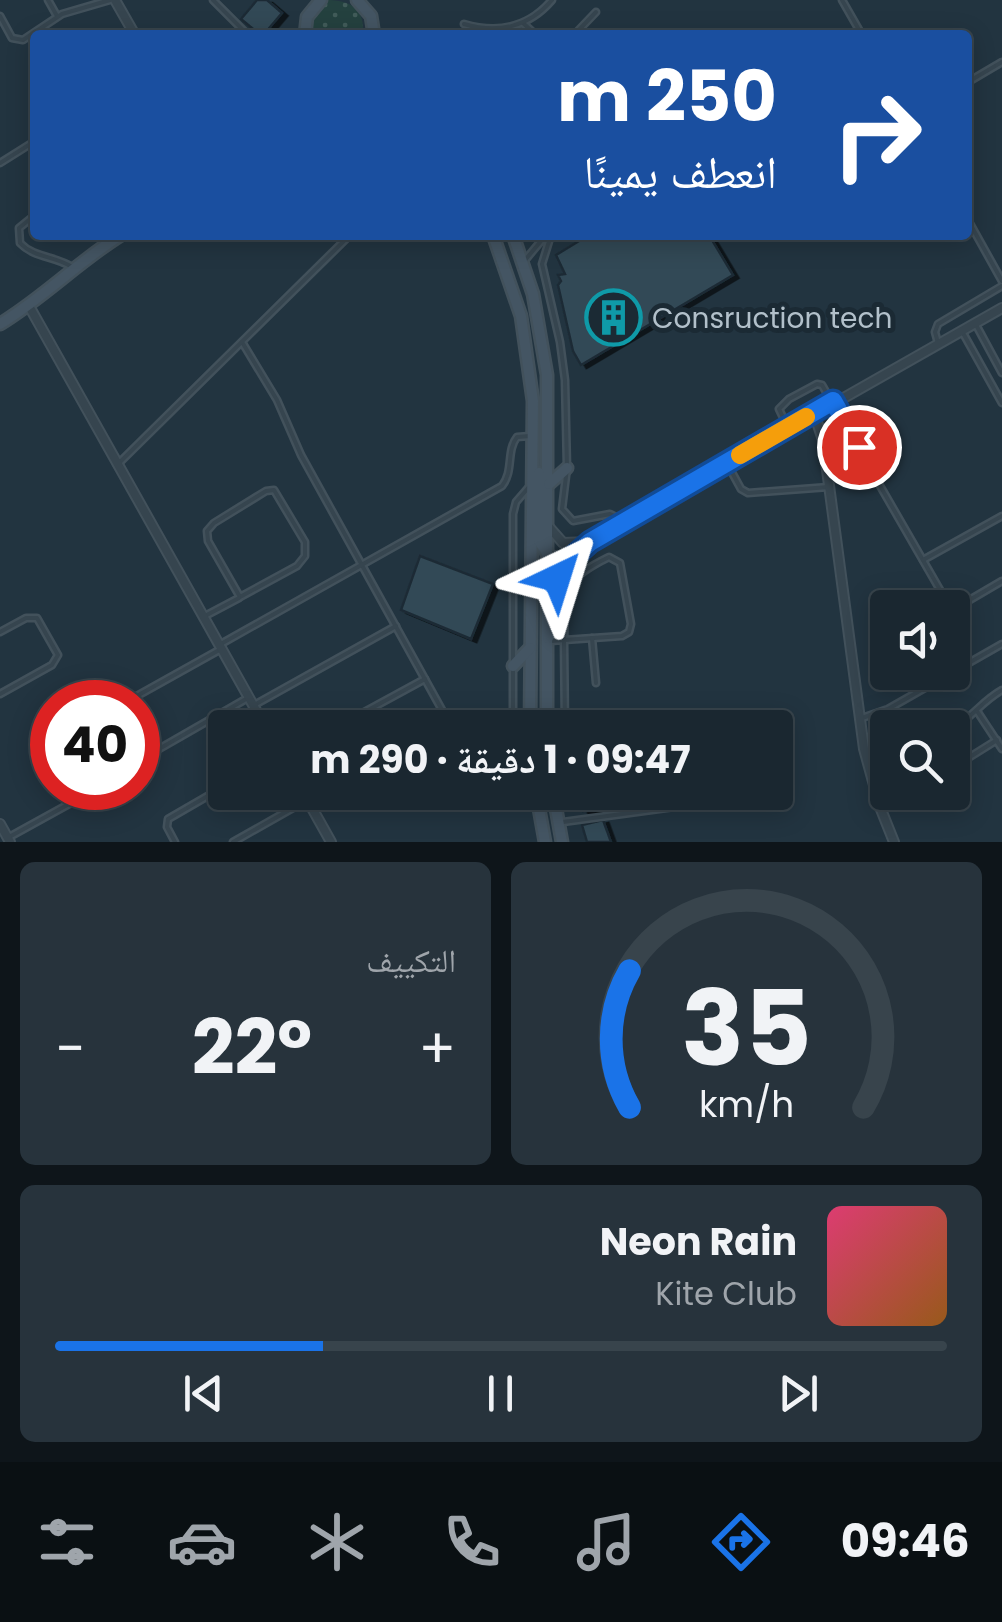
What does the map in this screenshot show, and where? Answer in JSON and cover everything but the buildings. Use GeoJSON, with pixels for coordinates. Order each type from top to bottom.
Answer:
{"type":"FeatureCollection","features":[{"type":"Feature","properties":{"kind":"street"},"geometry":{"type":"LineString","coordinates":[[113,0],[132,30]]}},
{"type":"Feature","properties":{"kind":"street"},"geometry":{"type":"LineString","coordinates":[[302,30],[310,10],[321,0]]}},
{"type":"Feature","properties":{"kind":"street"},"geometry":{"type":"LineString","coordinates":[[357,0],[366,8],[373,30]]}},
{"type":"Feature","properties":{"kind":"street"},"geometry":{"type":"LineString","coordinates":[[374,30],[376,3]]}},
{"type":"Feature","properties":{"kind":"street"},"geometry":{"type":"LineString","coordinates":[[0,324],[76,270],[103,240]]}},
{"type":"Feature","properties":{"kind":"street"},"geometry":{"type":"LineString","coordinates":[[496,240],[513,285],[524,331],[534,436],[530,710]]}},
{"type":"Feature","properties":{"kind":"street"},"geometry":{"type":"LineString","coordinates":[[515,240],[546,358],[547,710]]}},
{"type":"Feature","properties":{"kind":"street"},"geometry":{"type":"LineString","coordinates":[[29,306],[256,710]]}},
{"type":"Feature","properties":{"kind":"street"},"geometry":{"type":"LineString","coordinates":[[548,554],[568,556],[833,401],[1002,308]]}},
{"type":"Feature","properties":{"kind":"street"},"geometry":{"type":"LineString","coordinates":[[814,413],[822,433],[860,720],[872,778],[894,842]]}},
{"type":"Feature","properties":{"kind":"street"},"geometry":{"type":"LineString","coordinates":[[533,454],[539,473],[540,542],[548,554]]}},
{"type":"Feature","properties":{"kind":"street"},"geometry":{"type":"LineString","coordinates":[[548,485],[567,468]]}},
{"type":"Feature","properties":{"kind":"street"},"geometry":{"type":"LineString","coordinates":[[548,526],[563,543],[590,542]]}},
{"type":"Feature","properties":{"kind":"street"},"geometry":{"type":"LineString","coordinates":[[547,640],[556,623],[560,569],[590,542]]}},
{"type":"Feature","properties":{"kind":"street"},"geometry":{"type":"LineString","coordinates":[[513,666],[531,648]]}},
{"type":"Feature","properties":{"kind":"street"},"geometry":{"type":"LineString","coordinates":[[313,810],[331,842]]}},
{"type":"Feature","properties":{"kind":"street"},"geometry":{"type":"LineString","coordinates":[[539,810],[545,842]]}},
{"type":"Feature","properties":{"kind":"street"},"geometry":{"type":"LineString","coordinates":[[556,810],[562,842]]}},
{"type":"Feature","properties":{"kind":"lane"},"geometry":{"type":"LineString","coordinates":[[48,0],[57,16]]}},
{"type":"Feature","properties":{"kind":"lane"},"geometry":{"type":"LineString","coordinates":[[35,30],[57,16],[113,0]]}},
{"type":"Feature","properties":{"kind":"lane"},"geometry":{"type":"LineString","coordinates":[[213,0],[243,30]]}},
{"type":"Feature","properties":{"kind":"lane"},"geometry":{"type":"LineString","coordinates":[[464,24],[491,29],[523,23],[538,15],[552,0]]}},
{"type":"Feature","properties":{"kind":"lane"},"geometry":{"type":"LineString","coordinates":[[842,0],[859,30]]}},
{"type":"Feature","properties":{"kind":"lane"},"geometry":{"type":"LineString","coordinates":[[579,30],[596,12]]}},
{"type":"Feature","properties":{"kind":"lane"},"geometry":{"type":"LineString","coordinates":[[0,16],[10,35],[19,40],[30,33]]}},
{"type":"Feature","properties":{"kind":"lane"},"geometry":{"type":"LineString","coordinates":[[523,23],[531,30]]}},
{"type":"Feature","properties":{"kind":"lane"},"geometry":{"type":"LineString","coordinates":[[972,80],[1002,62]]}},
{"type":"Feature","properties":{"kind":"lane"},"geometry":{"type":"LineString","coordinates":[[0,163],[30,145]]}},
{"type":"Feature","properties":{"kind":"lane"},"geometry":{"type":"LineString","coordinates":[[30,219],[18,228],[20,243],[32,253],[61,260],[76,270]]}},
{"type":"Feature","properties":{"kind":"lane"},"geometry":{"type":"LineString","coordinates":[[938,344],[938,324],[1002,284],[972,228]]}},
{"type":"Feature","properties":{"kind":"lane"},"geometry":{"type":"LineString","coordinates":[[117,465],[345,240]]}},
{"type":"Feature","properties":{"kind":"lane"},"geometry":{"type":"LineString","coordinates":[[524,263],[541,240]]}},
{"type":"Feature","properties":{"kind":"lane"},"geometry":{"type":"LineString","coordinates":[[545,240],[542,264],[563,361],[567,468],[562,505],[566,516],[577,522],[610,514],[624,522]]}},
{"type":"Feature","properties":{"kind":"lane"},"geometry":{"type":"LineString","coordinates":[[975,323],[1002,373]]}},
{"type":"Feature","properties":{"kind":"lane"},"geometry":{"type":"LineString","coordinates":[[962,331],[1002,402]]}},
{"type":"Feature","properties":{"kind":"lane"},"geometry":{"type":"LineString","coordinates":[[242,342],[277,400],[300,455],[442,710]]}},
{"type":"Feature","properties":{"kind":"lane"},"geometry":{"type":"LineString","coordinates":[[788,428],[780,409],[798,393],[822,385],[944,598],[960,605],[1002,581]]}},
{"type":"Feature","properties":{"kind":"lane"},"geometry":{"type":"LineString","coordinates":[[160,682],[502,486],[509,475],[513,442],[518,437],[534,436]]}},
{"type":"Feature","properties":{"kind":"lane"},"geometry":{"type":"LineString","coordinates":[[726,463],[741,489],[748,493],[829,487]]}},
{"type":"Feature","properties":{"kind":"lane"},"geometry":{"type":"LineString","coordinates":[[513,710],[514,510],[518,498],[532,484]]}},
{"type":"Feature","properties":{"kind":"lane"},"geometry":{"type":"LineString","coordinates":[[203,617],[240,597],[297,566],[305,556],[304,542],[274,490],[266,491],[207,531],[208,541],[240,597]]}},
{"type":"Feature","properties":{"kind":"lane"},"geometry":{"type":"LineString","coordinates":[[923,560],[1002,516]]}},
{"type":"Feature","properties":{"kind":"lane"},"geometry":{"type":"LineString","coordinates":[[547,640],[564,640],[624,635],[631,627],[620,563],[613,557],[581,572],[566,594],[564,640],[566,710]]}},
{"type":"Feature","properties":{"kind":"lane"},"geometry":{"type":"LineString","coordinates":[[0,632],[26,618],[37,618],[58,655],[52,665],[0,694]]}},
{"type":"Feature","properties":{"kind":"lane"},"geometry":{"type":"LineString","coordinates":[[160,749],[396,626]]}},
{"type":"Feature","properties":{"kind":"lane"},"geometry":{"type":"LineString","coordinates":[[592,638],[596,683]]}},
{"type":"Feature","properties":{"kind":"lane"},"geometry":{"type":"LineString","coordinates":[[860,720],[888,709],[1002,644]]}},
{"type":"Feature","properties":{"kind":"lane"},"geometry":{"type":"LineString","coordinates":[[368,710],[425,679]]}},
{"type":"Feature","properties":{"kind":"lane"},"geometry":{"type":"LineString","coordinates":[[970,718],[986,699],[1002,690]]}},
{"type":"Feature","properties":{"kind":"lane"},"geometry":{"type":"LineString","coordinates":[[976,710],[1002,749]]}},
{"type":"Feature","properties":{"kind":"lane"},"geometry":{"type":"LineString","coordinates":[[970,757],[997,740]]}},
{"type":"Feature","properties":{"kind":"lane"},"geometry":{"type":"LineString","coordinates":[[175,842],[167,827],[168,819],[208,796]]}},
{"type":"Feature","properties":{"kind":"lane"},"geometry":{"type":"LineString","coordinates":[[5,834],[54,810]]}},
{"type":"Feature","properties":{"kind":"lane"},"geometry":{"type":"LineString","coordinates":[[233,842],[283,810]]}},
{"type":"Feature","properties":{"kind":"lane"},"geometry":{"type":"LineString","coordinates":[[558,823],[653,810]]}},
{"type":"Feature","properties":{"kind":"green space"},"geometry":{"type":"Polygon","coordinates":[[[326,0],[349,4],[358,12],[363,30],[306,30],[311,9],[326,0]]]}},
{"type":"Feature","properties":{"kind":"slow traffic"},"geometry":{"type":"LineString","coordinates":[[740,455],[806,417]]}},
{"type":"Feature","properties":{"kind":"place","name":"Consruction tech"},"geometry":{"type":"Point","coordinates":[613,318]}},
{"type":"Feature","properties":{"kind":"route"},"geometry":{"type":"LineString","coordinates":[[557,578],[560,569],[590,542],[833,401],[859,447]]}}]}
